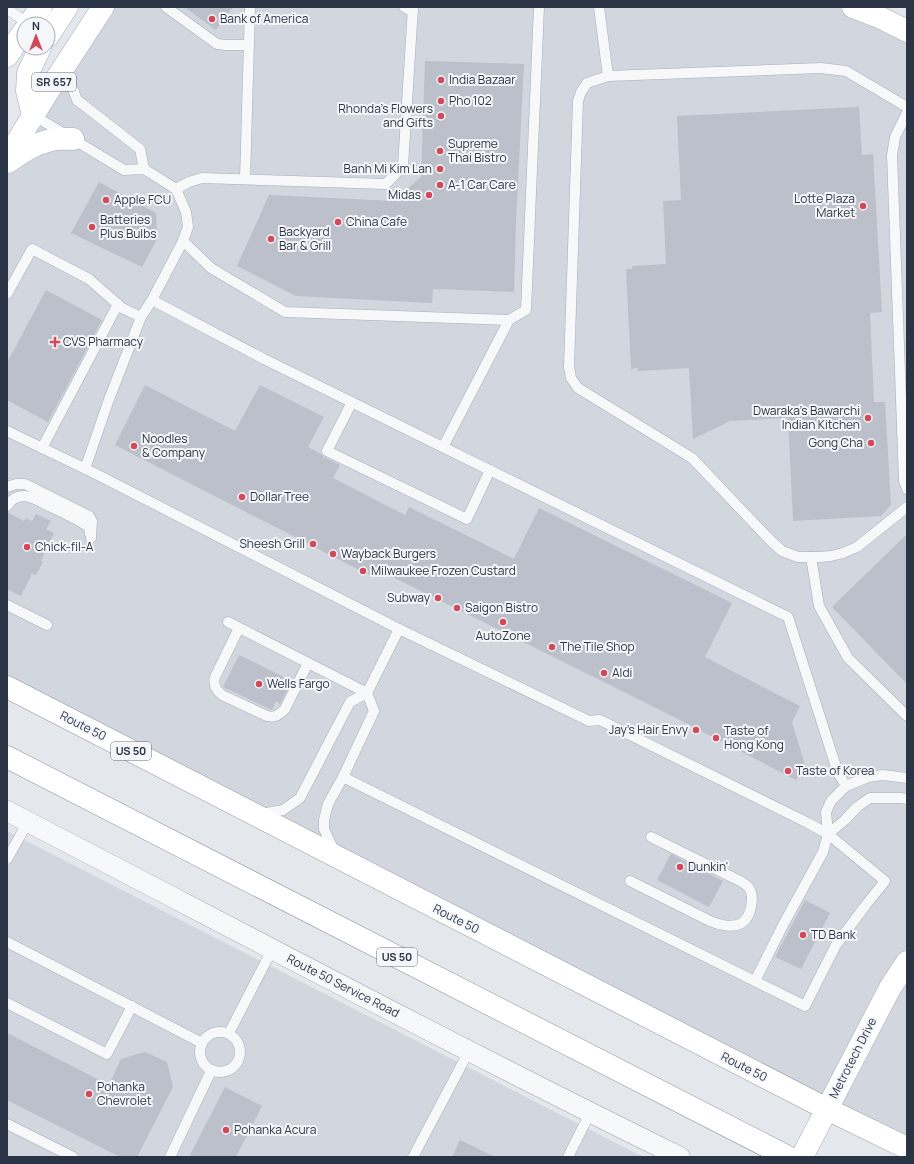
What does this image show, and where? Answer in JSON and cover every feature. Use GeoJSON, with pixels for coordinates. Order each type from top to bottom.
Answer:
{"type":"FeatureCollection","features":[{"type":"Feature","properties":{"kind":"main road"},"geometry":{"type":"LineString","coordinates":[[35,16],[41,7]]}},
{"type":"Feature","properties":{"kind":"main road"},"geometry":{"type":"LineString","coordinates":[[56,24],[67,7]]}},
{"type":"Feature","properties":{"kind":"main road","name":"SR 657"},"geometry":{"type":"LineString","coordinates":[[7,158],[66,62],[103,7]]}},
{"type":"Feature","properties":{"kind":"main road"},"geometry":{"type":"LineString","coordinates":[[853,7],[879,17],[907,31]]}},
{"type":"Feature","properties":{"kind":"main road"},"geometry":{"type":"LineString","coordinates":[[7,56],[16,43]]}},
{"type":"Feature","properties":{"kind":"main road"},"geometry":{"type":"LineString","coordinates":[[33,114],[27,91],[28,72],[36,56]]}},
{"type":"Feature","properties":{"kind":"main road"},"geometry":{"type":"LineString","coordinates":[[7,162],[40,143],[52,140],[73,139]]}},
{"type":"Feature","properties":{"kind":"main road","name":"Route 50"},"geometry":{"type":"LineString","coordinates":[[7,687],[827,1109],[907,1148]]}},
{"type":"Feature","properties":{"kind":"main road","name":"US 50"},"geometry":{"type":"LineString","coordinates":[[7,757],[788,1157]]}},
{"type":"Feature","properties":{"kind":"main road","name":"Metrotech Drive"},"geometry":{"type":"LineString","coordinates":[[802,1157],[890,988],[907,962]]}},
{"type":"Feature","properties":{"kind":"street","name":"Route 50 Service Road"},"geometry":{"type":"LineString","coordinates":[[7,811],[272,950],[680,1157]]}},
{"type":"Feature","properties":{"kind":"lane"},"geometry":{"type":"LineString","coordinates":[[166,7],[217,44],[249,45]]}},
{"type":"Feature","properties":{"kind":"lane"},"geometry":{"type":"LineString","coordinates":[[245,179],[250,7]]}},
{"type":"Feature","properties":{"kind":"lane"},"geometry":{"type":"LineString","coordinates":[[443,447],[509,320],[526,310],[539,7]]}},
{"type":"Feature","properties":{"kind":"lane"},"geometry":{"type":"LineString","coordinates":[[600,7],[608,76]]}},
{"type":"Feature","properties":{"kind":"lane"},"geometry":{"type":"LineString","coordinates":[[7,9],[17,16]]}},
{"type":"Feature","properties":{"kind":"lane"},"geometry":{"type":"LineString","coordinates":[[176,189],[189,182],[202,178],[386,184],[403,166],[410,9]]}},
{"type":"Feature","properties":{"kind":"lane"},"geometry":{"type":"LineString","coordinates":[[66,62],[69,79],[77,100],[140,149],[144,169]]}},
{"type":"Feature","properties":{"kind":"lane"},"geometry":{"type":"LineString","coordinates":[[907,107],[846,71],[821,68],[608,76],[587,83],[581,92],[578,101],[569,367],[571,378],[578,388],[692,458],[782,551],[798,557],[830,556],[842,553],[856,547],[907,507]]}},
{"type":"Feature","properties":{"kind":"lane"},"geometry":{"type":"LineString","coordinates":[[907,113],[896,137],[892,155],[904,481],[907,490]]}},
{"type":"Feature","properties":{"kind":"lane"},"geometry":{"type":"LineString","coordinates":[[33,114],[124,170],[144,169],[176,189],[186,212],[188,227],[183,241],[152,300],[141,317],[108,402],[85,469]]}},
{"type":"Feature","properties":{"kind":"lane"},"geometry":{"type":"LineString","coordinates":[[183,241],[211,268],[286,312],[509,320]]}},
{"type":"Feature","properties":{"kind":"lane"},"geometry":{"type":"LineString","coordinates":[[7,294],[32,249],[89,279],[122,308],[141,317]]}},
{"type":"Feature","properties":{"kind":"lane"},"geometry":{"type":"LineString","coordinates":[[152,300],[264,359],[788,618],[838,773],[846,786]]}},
{"type":"Feature","properties":{"kind":"lane"},"geometry":{"type":"LineString","coordinates":[[42,448],[118,304]]}},
{"type":"Feature","properties":{"kind":"lane"},"geometry":{"type":"LineString","coordinates":[[352,402],[327,451],[467,519],[490,470]]}},
{"type":"Feature","properties":{"kind":"lane"},"geometry":{"type":"LineString","coordinates":[[7,431],[85,469],[399,629],[589,721],[600,720],[828,834],[885,881],[836,945],[804,1006],[343,777]]}},
{"type":"Feature","properties":{"kind":"lane"},"geometry":{"type":"LineString","coordinates":[[7,487],[16,484],[25,484],[89,516],[92,520],[91,538],[89,527],[38,500],[25,496],[15,498],[9,502],[7,506]]}},
{"type":"Feature","properties":{"kind":"lane"},"geometry":{"type":"LineString","coordinates":[[811,557],[820,606],[848,658],[907,716]]}},
{"type":"Feature","properties":{"kind":"lane"},"geometry":{"type":"LineString","coordinates":[[7,605],[47,625]]}},
{"type":"Feature","properties":{"kind":"lane"},"geometry":{"type":"LineString","coordinates":[[228,622],[367,693],[374,711],[343,777],[328,804],[324,820],[324,829],[336,856]]}},
{"type":"Feature","properties":{"kind":"lane"},"geometry":{"type":"LineString","coordinates":[[239,628],[215,677],[215,687],[222,695],[267,716],[273,717],[280,714],[285,709],[308,663]]}},
{"type":"Feature","properties":{"kind":"lane"},"geometry":{"type":"LineString","coordinates":[[255,814],[283,810],[300,798],[350,702],[367,693],[399,629]]}},
{"type":"Feature","properties":{"kind":"lane"},"geometry":{"type":"LineString","coordinates":[[755,981],[783,925],[823,852],[828,834],[826,812],[831,801],[846,786],[868,777],[883,775],[907,778]]}},
{"type":"Feature","properties":{"kind":"lane"},"geometry":{"type":"LineString","coordinates":[[828,834],[845,820],[857,807],[870,798],[907,799]]}},
{"type":"Feature","properties":{"kind":"lane"},"geometry":{"type":"LineString","coordinates":[[7,859],[28,822]]}},
{"type":"Feature","properties":{"kind":"lane"},"geometry":{"type":"LineString","coordinates":[[630,881],[710,922],[722,926],[733,926],[743,923],[749,914],[753,902],[750,888],[742,882],[651,837]]}},
{"type":"Feature","properties":{"kind":"lane"},"geometry":{"type":"LineString","coordinates":[[7,942],[202,1043]]}},
{"type":"Feature","properties":{"kind":"lane"},"geometry":{"type":"LineString","coordinates":[[229,1034],[272,950]]}},
{"type":"Feature","properties":{"kind":"lane"},"geometry":{"type":"LineString","coordinates":[[7,1003],[107,1054],[132,1006]]}},
{"type":"Feature","properties":{"kind":"lane"},"geometry":{"type":"LineString","coordinates":[[222,1032],[229,1034],[236,1039],[240,1050],[236,1065],[230,1070],[220,1072],[211,1071],[203,1064],[200,1058],[199,1050],[202,1043],[211,1034],[222,1032]]}},
{"type":"Feature","properties":{"kind":"lane"},"geometry":{"type":"LineString","coordinates":[[413,1157],[469,1051]]}},
{"type":"Feature","properties":{"kind":"lane"},"geometry":{"type":"LineString","coordinates":[[170,1157],[211,1071]]}},
{"type":"Feature","properties":{"kind":"lane"},"geometry":{"type":"LineString","coordinates":[[568,1157],[590,1112]]}},
{"type":"Feature","properties":{"kind":"lane"},"geometry":{"type":"LineString","coordinates":[[7,1124],[66,1156]]}},
{"type":"Feature","properties":{"kind":"shaded area"},"geometry":{"type":"Polygon","coordinates":[[[107,7],[836,7],[907,35],[907,1148],[7,687],[7,167],[107,7]]]}},
{"type":"Feature","properties":{"kind":"shaded area"},"geometry":{"type":"Polygon","coordinates":[[[7,831],[643,1157],[7,1157],[7,831]]]}},
{"type":"Feature","properties":{"kind":"building","name":"Bank of America"},"geometry":{"type":"Polygon","coordinates":[[[184,7],[233,7],[216,30],[184,7]]]}},
{"type":"Feature","properties":{"kind":"building"},"geometry":{"type":"Polygon","coordinates":[[[425,61],[524,64],[514,292],[433,289],[432,303],[296,296],[237,266],[269,195],[393,201],[421,177],[425,61]]]}},
{"type":"Feature","properties":{"kind":"building"},"geometry":{"type":"Polygon","coordinates":[[[859,107],[862,155],[873,154],[882,312],[870,313],[874,402],[885,402],[891,505],[881,516],[793,521],[788,418],[730,421],[693,439],[689,368],[638,371],[638,368],[631,369],[626,269],[632,269],[632,266],[666,264],[663,201],[681,200],[677,116],[859,107]]]}},
{"type":"Feature","properties":{"kind":"building"},"geometry":{"type":"Polygon","coordinates":[[[99,182],[156,213],[157,239],[142,267],[71,233],[99,182]]]}},
{"type":"Feature","properties":{"kind":"building","name":"CVS Pharmacy"},"geometry":{"type":"Polygon","coordinates":[[[46,290],[102,320],[48,422],[7,400],[7,363],[46,290]]]}},
{"type":"Feature","properties":{"kind":"building"},"geometry":{"type":"Polygon","coordinates":[[[145,385],[235,431],[260,385],[324,417],[308,447],[340,465],[333,478],[405,515],[409,507],[514,559],[539,508],[732,603],[705,657],[800,706],[792,722],[805,765],[796,780],[676,718],[377,569],[373,577],[115,445],[145,385]]]}},
{"type":"Feature","properties":{"kind":"building","name":"Chick-fil-A"},"geometry":{"type":"Polygon","coordinates":[[[7,512],[24,521],[26,518],[32,521],[36,514],[51,521],[46,529],[54,533],[41,561],[43,562],[36,575],[32,574],[21,596],[7,589],[7,512]]]}},
{"type":"Feature","properties":{"kind":"building"},"geometry":{"type":"Polygon","coordinates":[[[907,534],[907,684],[832,607],[907,534]]]}},
{"type":"Feature","properties":{"kind":"building","name":"Wells Fargo"},"geometry":{"type":"Polygon","coordinates":[[[239,655],[292,681],[280,704],[276,701],[272,710],[223,687],[239,655]]]}},
{"type":"Feature","properties":{"kind":"building","name":"Dunkin'"},"geometry":{"type":"Polygon","coordinates":[[[671,854],[723,881],[709,907],[657,880],[671,854]]]}},
{"type":"Feature","properties":{"kind":"building","name":"TD Bank"},"geometry":{"type":"Polygon","coordinates":[[[805,900],[830,913],[801,969],[775,957],[805,900]]]}},
{"type":"Feature","properties":{"kind":"building","name":"Pohanka Chevrolet"},"geometry":{"type":"Polygon","coordinates":[[[7,1033],[109,1085],[121,1059],[145,1052],[167,1062],[173,1087],[137,1157],[120,1157],[7,1100],[7,1033]]]}},
{"type":"Feature","properties":{"kind":"building","name":"Pohanka Acura"},"geometry":{"type":"Polygon","coordinates":[[[225,1087],[262,1106],[236,1157],[189,1157],[225,1087]]]}},
{"type":"Feature","properties":{"kind":"building"},"geometry":{"type":"Polygon","coordinates":[[[460,1140],[495,1157],[452,1157],[460,1140]]]}},
{"type":"Feature","properties":{"kind":"place","name":"Bank of America"},"geometry":{"type":"Point","coordinates":[212,19]}},
{"type":"Feature","properties":{"kind":"place","name":"India Bazaar"},"geometry":{"type":"Point","coordinates":[441,80]}},
{"type":"Feature","properties":{"kind":"place","name":"Pho 102"},"geometry":{"type":"Point","coordinates":[441,101]}},
{"type":"Feature","properties":{"kind":"place","name":"Rhonda's Flowers and Gifts"},"geometry":{"type":"Point","coordinates":[441,116]}},
{"type":"Feature","properties":{"kind":"place","name":"Supreme Thai Bistro"},"geometry":{"type":"Point","coordinates":[440,151]}},
{"type":"Feature","properties":{"kind":"place","name":"Banh Mi Kim Lan"},"geometry":{"type":"Point","coordinates":[440,169]}},
{"type":"Feature","properties":{"kind":"place","name":"A-1 Car Care"},"geometry":{"type":"Point","coordinates":[440,185]}},
{"type":"Feature","properties":{"kind":"place","name":"Midas"},"geometry":{"type":"Point","coordinates":[429,195]}},
{"type":"Feature","properties":{"kind":"place","name":"Apple FCU"},"geometry":{"type":"Point","coordinates":[106,200]}},
{"type":"Feature","properties":{"kind":"place","name":"Lotte Plaza Market"},"geometry":{"type":"Point","coordinates":[863,206]}},
{"type":"Feature","properties":{"kind":"place","name":"China Cafe"},"geometry":{"type":"Point","coordinates":[338,222]}},
{"type":"Feature","properties":{"kind":"place","name":"Batteries Plus Bulbs"},"geometry":{"type":"Point","coordinates":[92,227]}},
{"type":"Feature","properties":{"kind":"place","name":"Backyard Bar & Grill"},"geometry":{"type":"Point","coordinates":[271,239]}},
{"type":"Feature","properties":{"kind":"place","name":"CVS Pharmacy"},"geometry":{"type":"Point","coordinates":[55,342]}},
{"type":"Feature","properties":{"kind":"place","name":"Dwaraka's Bawarchi Indian Kitchen"},"geometry":{"type":"Point","coordinates":[868,418]}},
{"type":"Feature","properties":{"kind":"place","name":"Gong Cha"},"geometry":{"type":"Point","coordinates":[871,443]}},
{"type":"Feature","properties":{"kind":"place","name":"Noodles & Company"},"geometry":{"type":"Point","coordinates":[134,446]}},
{"type":"Feature","properties":{"kind":"place","name":"Dollar Tree"},"geometry":{"type":"Point","coordinates":[242,497]}},
{"type":"Feature","properties":{"kind":"place","name":"Sheesh Grill"},"geometry":{"type":"Point","coordinates":[313,544]}},
{"type":"Feature","properties":{"kind":"place","name":"Chick-fil-A"},"geometry":{"type":"Point","coordinates":[27,547]}},
{"type":"Feature","properties":{"kind":"place","name":"Wayback Burgers"},"geometry":{"type":"Point","coordinates":[333,554]}},
{"type":"Feature","properties":{"kind":"place","name":"Milwaukee Frozen Custard"},"geometry":{"type":"Point","coordinates":[363,571]}},
{"type":"Feature","properties":{"kind":"place","name":"Subway"},"geometry":{"type":"Point","coordinates":[438,598]}},
{"type":"Feature","properties":{"kind":"place","name":"Saigon Bistro"},"geometry":{"type":"Point","coordinates":[457,608]}},
{"type":"Feature","properties":{"kind":"place","name":"AutoZone"},"geometry":{"type":"Point","coordinates":[503,622]}},
{"type":"Feature","properties":{"kind":"place","name":"The Tile Shop"},"geometry":{"type":"Point","coordinates":[552,647]}},
{"type":"Feature","properties":{"kind":"place","name":"Aldi"},"geometry":{"type":"Point","coordinates":[604,673]}},
{"type":"Feature","properties":{"kind":"place","name":"Wells Fargo"},"geometry":{"type":"Point","coordinates":[259,684]}},
{"type":"Feature","properties":{"kind":"place","name":"Jay's Hair Envy"},"geometry":{"type":"Point","coordinates":[696,730]}},
{"type":"Feature","properties":{"kind":"place","name":"Taste of Hong Kong"},"geometry":{"type":"Point","coordinates":[716,738]}},
{"type":"Feature","properties":{"kind":"place","name":"Taste of Korea"},"geometry":{"type":"Point","coordinates":[788,771]}},
{"type":"Feature","properties":{"kind":"place","name":"Dunkin'"},"geometry":{"type":"Point","coordinates":[680,867]}},
{"type":"Feature","properties":{"kind":"place","name":"TD Bank"},"geometry":{"type":"Point","coordinates":[803,935]}},
{"type":"Feature","properties":{"kind":"place","name":"Pohanka Chevrolet"},"geometry":{"type":"Point","coordinates":[89,1094]}},
{"type":"Feature","properties":{"kind":"place","name":"Pohanka Acura"},"geometry":{"type":"Point","coordinates":[226,1130]}}]}
